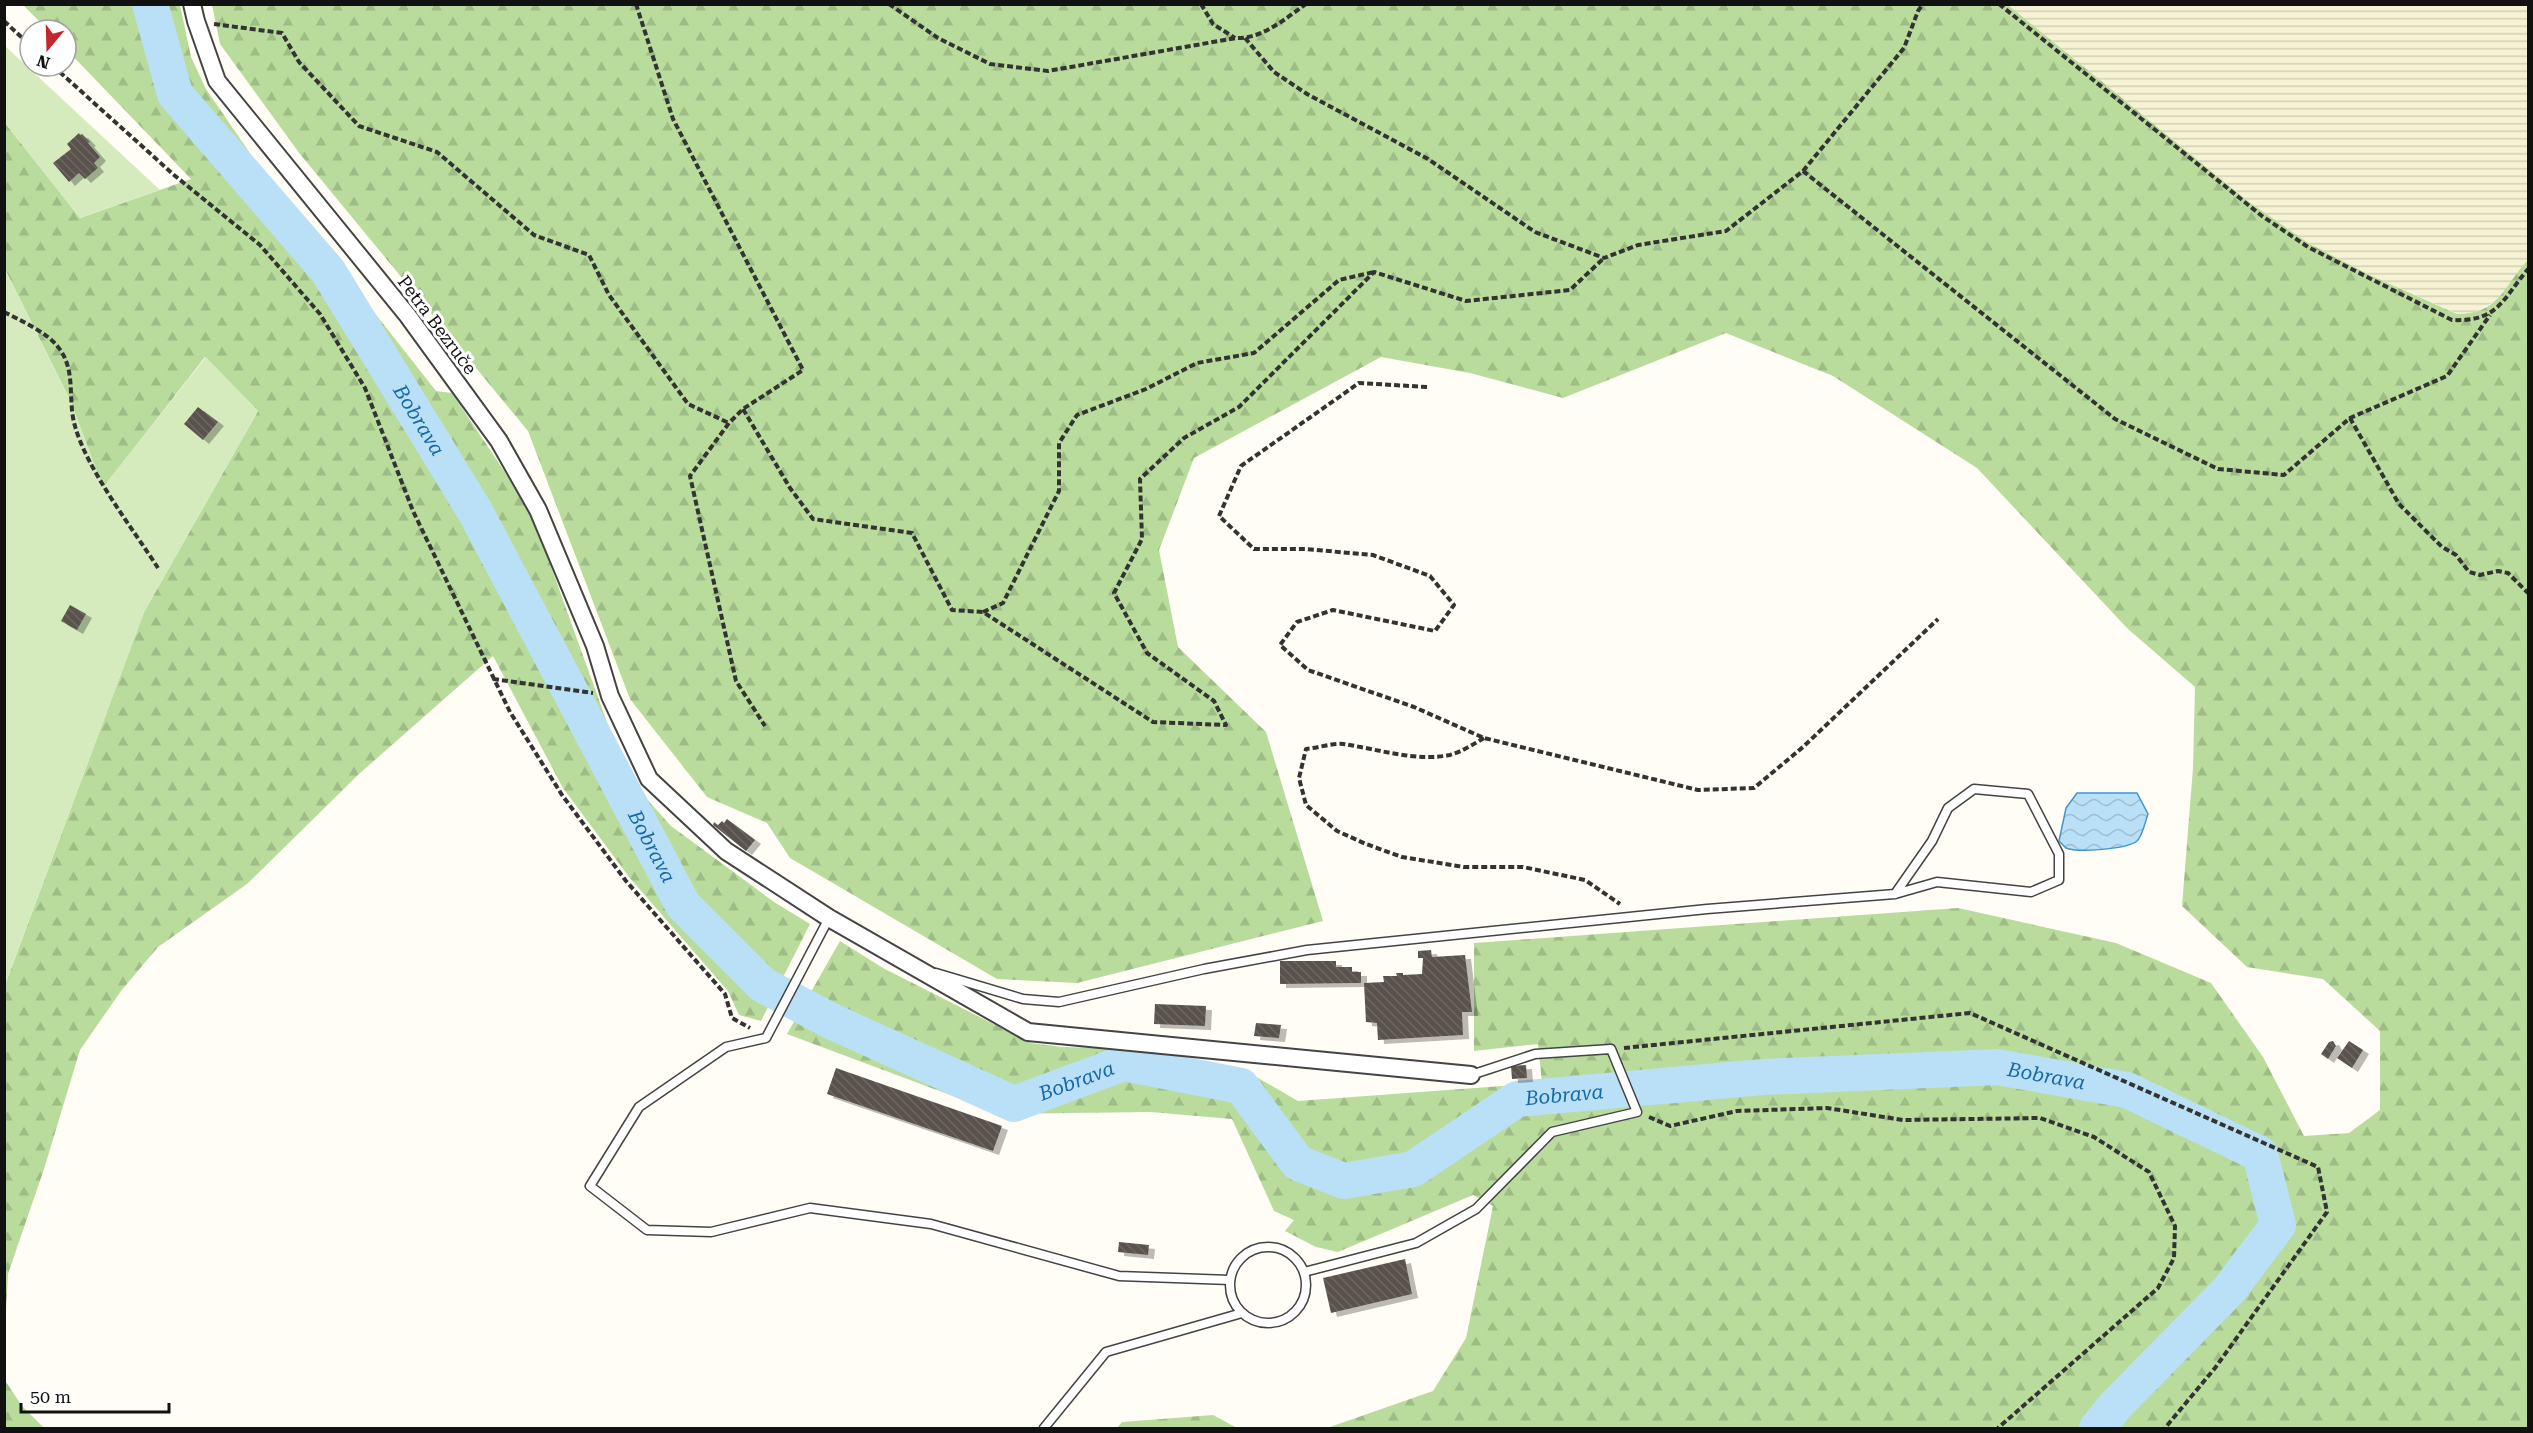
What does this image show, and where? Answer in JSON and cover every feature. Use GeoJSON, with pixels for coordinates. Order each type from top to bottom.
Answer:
{"type":"FeatureCollection","features":[{"type":"Feature","properties":{"kind":"street","name":"Petra Bezruče"},"geometry":{"type":"LineString","coordinates":[[194,13],[217,81],[408,316],[499,441],[538,510],[595,646],[610,696],[649,779],[726,851],[829,918],[1028,1032],[1471,1075]]}},
{"type":"Feature","properties":{"kind":"lane"},"geometry":{"type":"LineString","coordinates":[[916,968],[1023,999],[1059,1002],[1204,969],[1307,950],[1639,916],[1895,894],[1937,882],[2031,892],[2059,880],[2059,854],[2028,794],[1974,789],[1948,808],[1932,841],[1895,894]]}},
{"type":"Feature","properties":{"kind":"lane"},"geometry":{"type":"LineString","coordinates":[[829,918],[766,1038],[726,1047],[639,1107],[590,1186],[647,1230],[711,1232],[810,1208],[931,1224],[1119,1276],[1230,1280]]}},
{"type":"Feature","properties":{"kind":"lane"},"geometry":{"type":"LineString","coordinates":[[1304,1272],[1416,1243],[1476,1209],[1552,1132],[1635,1108],[1611,1049],[1535,1053],[1471,1075]]}},
{"type":"Feature","properties":{"kind":"lane"},"geometry":{"type":"LineString","coordinates":[[1263,1248],[1276,1248],[1289,1254],[1299,1263],[1304,1272],[1306,1285],[1304,1298],[1291,1316],[1279,1322],[1266,1324],[1242,1313],[1234,1302],[1230,1280],[1234,1267],[1242,1257],[1263,1248]]}},
{"type":"Feature","properties":{"kind":"lane"},"geometry":{"type":"LineString","coordinates":[[1044,1428],[1106,1352],[1242,1313]]}},
{"type":"Feature","properties":{"kind":"path"},"geometry":{"type":"LineString","coordinates":[[636,4],[673,119],[803,370],[743,409],[729,423],[690,476],[736,681],[765,726]]}},
{"type":"Feature","properties":{"kind":"path"},"geometry":{"type":"LineString","coordinates":[[889,4],[938,38],[990,64],[1048,71],[1245,38],[1266,31],[1306,4]]}},
{"type":"Feature","properties":{"kind":"path"},"geometry":{"type":"LineString","coordinates":[[1201,4],[1213,24],[1236,38]]}},
{"type":"Feature","properties":{"kind":"path"},"geometry":{"type":"LineString","coordinates":[[743,409],[790,488],[813,519],[912,533],[952,610],[983,612],[1003,603],[1059,491],[1059,443],[1077,414],[1146,389],[1197,363],[1254,352],[1339,280],[1374,272],[1466,301],[1570,290],[1604,258],[1638,245],[1726,231],[1803,171],[1904,48],[1918,11],[1923,4]]}},
{"type":"Feature","properties":{"kind":"path"},"geometry":{"type":"LineString","coordinates":[[1999,4],[2262,216],[2308,248],[2452,320],[2471,321],[2490,315]]}},
{"type":"Feature","properties":{"kind":"path"},"geometry":{"type":"LineString","coordinates":[[194,13],[282,33],[299,62],[359,126],[437,152],[534,235],[589,255],[609,295],[688,404],[729,423]]}},
{"type":"Feature","properties":{"kind":"path"},"geometry":{"type":"LineString","coordinates":[[4,21],[18,34]]}},
{"type":"Feature","properties":{"kind":"path"},"geometry":{"type":"LineString","coordinates":[[1245,38],[1274,72],[1307,94],[1428,159],[1535,232],[1604,258]]}},
{"type":"Feature","properties":{"kind":"path"},"geometry":{"type":"LineString","coordinates":[[66,78],[174,175],[260,245],[320,314],[365,387],[412,511],[492,679],[562,795],[626,881],[725,994],[732,1018],[766,1038]]}},
{"type":"Feature","properties":{"kind":"path"},"geometry":{"type":"LineString","coordinates":[[1803,171],[2115,419],[2217,469],[2284,475],[2350,418],[2446,376],[2490,315],[2529,269]]}},
{"type":"Feature","properties":{"kind":"path"},"geometry":{"type":"LineString","coordinates":[[983,612],[1153,722],[1226,725],[1214,701],[1147,653],[1114,592],[1142,539],[1140,479],[1184,438],[1239,407],[1374,272]]}},
{"type":"Feature","properties":{"kind":"path"},"geometry":{"type":"LineString","coordinates":[[4,312],[29,325],[58,346],[67,362],[72,388],[74,425],[90,463],[158,568]]}},
{"type":"Feature","properties":{"kind":"path"},"geometry":{"type":"LineString","coordinates":[[1427,387],[1359,383],[1241,466],[1219,516],[1254,549],[1305,549],[1373,555],[1430,576],[1454,606],[1434,631],[1333,610],[1298,622],[1280,645],[1308,670],[1414,707],[1484,738],[1698,790],[1754,788],[1803,747],[1938,619]]}},
{"type":"Feature","properties":{"kind":"path"},"geometry":{"type":"LineString","coordinates":[[2350,418],[2398,504],[2442,547],[2456,555],[2469,572],[2480,575],[2498,571],[2508,573],[2529,593]]}},
{"type":"Feature","properties":{"kind":"path"},"geometry":{"type":"LineString","coordinates":[[492,679],[610,696]]}},
{"type":"Feature","properties":{"kind":"path"},"geometry":{"type":"LineString","coordinates":[[1484,738],[1452,754],[1419,757],[1395,752],[1370,751],[1341,744],[1306,749],[1299,778],[1306,805],[1337,831],[1402,857],[1464,867],[1522,867],[1585,880],[1639,916]]}},
{"type":"Feature","properties":{"kind":"path"},"geometry":{"type":"LineString","coordinates":[[1611,1049],[1970,1013],[2318,1167],[2327,1212],[2215,1368],[2165,1428]]}},
{"type":"Feature","properties":{"kind":"path"},"geometry":{"type":"LineString","coordinates":[[1635,1108],[1670,1126],[1737,1111],[1827,1108],[1903,1120],[2040,1118],[2094,1137],[2149,1172],[2175,1226],[2174,1258],[2158,1287],[1998,1428]]}},
{"type":"Feature","properties":{"kind":"shaded area"},"geometry":{"type":"Polygon","coordinates":[[[2008,5],[2528,5],[2528,260],[2499,299],[2472,314],[2458,314],[2372,276],[2310,244],[2249,202],[2008,5]]]}},
{"type":"Feature","properties":{"kind":"green space"},"geometry":{"type":"Polygon","coordinates":[[[23,5],[180,5],[191,57],[206,89],[256,162],[436,391],[452,393],[531,511],[613,739],[635,786],[671,826],[774,902],[810,924],[761,1021],[739,1015],[728,991],[629,877],[563,788],[493,656],[359,774],[247,884],[158,947],[121,991],[80,1050],[44,1169],[8,1274],[5,1329],[5,985],[144,612],[258,411],[205,357],[103,488],[70,400],[5,269],[5,123],[80,218],[191,179],[78,61],[78,18],[36,18],[23,5]]]}},
{"type":"Feature","properties":{"kind":"green space"},"geometry":{"type":"Polygon","coordinates":[[[212,5],[2008,5],[2249,202],[2310,244],[2372,276],[2457,314],[2471,313],[2492,304],[2528,260],[2528,1428],[1327,1428],[1433,1391],[1466,1338],[1493,1206],[1473,1195],[1338,1252],[1316,1247],[1285,1231],[1294,1220],[1274,1211],[1232,1119],[1151,1112],[1001,1114],[787,1034],[840,941],[883,968],[1031,1043],[1062,1047],[1142,1049],[1246,1071],[1298,1101],[1542,1083],[1538,1044],[1474,1051],[1474,943],[1958,908],[2116,943],[2211,983],[2263,1057],[2304,1136],[2349,1133],[2380,1110],[2380,1031],[2323,979],[2247,967],[2182,906],[2193,768],[2195,687],[2128,629],[1977,468],[1833,376],[1726,333],[1563,398],[1470,373],[1381,357],[1194,458],[1159,550],[1178,647],[1266,732],[1323,921],[1077,983],[997,979],[790,858],[767,823],[707,797],[630,699],[528,431],[300,154],[220,44],[212,5]]]}},
{"type":"Feature","properties":{"kind":"green space"},"geometry":{"type":"Polygon","coordinates":[[[4,45],[18,58],[18,78],[40,78],[160,190],[80,218],[5,123],[4,45]]]}},
{"type":"Feature","properties":{"kind":"green space"},"geometry":{"type":"Polygon","coordinates":[[[5,269],[70,400],[103,487],[206,357],[258,411],[144,612],[5,985],[5,269]]]}},
{"type":"Feature","properties":{"kind":"green space"},"geometry":{"type":"Polygon","coordinates":[[[4,1379],[22,1406],[44,1428],[5,1428],[4,1379]]]}},
{"type":"Feature","properties":{"kind":"green space"},"geometry":{"type":"Polygon","coordinates":[[[1213,1415],[1237,1428],[1117,1428],[1122,1422],[1213,1415]]]}},
{"type":"Feature","properties":{"kind":"water"},"geometry":{"type":"Polygon","coordinates":[[[2077,793],[2137,793],[2148,814],[2137,841],[2113,848],[2081,850],[2066,848],[2059,841],[2066,808],[2077,793]]]}},
{"type":"Feature","properties":{"kind":"building"},"geometry":{"type":"Polygon","coordinates":[[[79,133],[90,142],[88,143],[100,157],[94,163],[98,168],[85,179],[79,173],[69,182],[53,163],[71,149],[67,144],[79,133]]]}},
{"type":"Feature","properties":{"kind":"building"},"geometry":{"type":"Polygon","coordinates":[[[198,407],[218,422],[203,440],[184,424],[198,407]]]}},
{"type":"Feature","properties":{"kind":"building"},"geometry":{"type":"Polygon","coordinates":[[[70,605],[86,614],[77,630],[61,621],[70,605]]]}},
{"type":"Feature","properties":{"kind":"building"},"geometry":{"type":"Polygon","coordinates":[[[727,819],[755,840],[746,851],[713,825],[714,822],[718,825],[722,821],[724,823],[727,819]]]}},
{"type":"Feature","properties":{"kind":"building"},"geometry":{"type":"Polygon","coordinates":[[[1431,950],[1432,957],[1465,955],[1472,1012],[1462,1012],[1463,1035],[1378,1040],[1377,1023],[1366,1022],[1364,983],[1384,982],[1383,976],[1397,976],[1396,973],[1422,974],[1423,958],[1418,958],[1418,951],[1431,950]]]}},
{"type":"Feature","properties":{"kind":"building"},"geometry":{"type":"Polygon","coordinates":[[[1280,961],[1336,961],[1336,967],[1352,967],[1352,972],[1361,972],[1361,983],[1280,984],[1280,961]]]}},
{"type":"Feature","properties":{"kind":"building"},"geometry":{"type":"Polygon","coordinates":[[[1155,1004],[1206,1006],[1205,1026],[1154,1024],[1155,1004]]]}},
{"type":"Feature","properties":{"kind":"building"},"geometry":{"type":"Polygon","coordinates":[[[1256,1023],[1281,1025],[1279,1038],[1254,1036],[1256,1023]]]}},
{"type":"Feature","properties":{"kind":"building"},"geometry":{"type":"Polygon","coordinates":[[[2333,1041],[2336,1046],[2328,1059],[2321,1054],[2329,1042],[2333,1041]]]}},
{"type":"Feature","properties":{"kind":"building"},"geometry":{"type":"Polygon","coordinates":[[[2349,1041],[2363,1050],[2352,1068],[2337,1058],[2349,1041]]]}},
{"type":"Feature","properties":{"kind":"building"},"geometry":{"type":"Polygon","coordinates":[[[1526,1065],[1527,1078],[1512,1079],[1511,1066],[1526,1065]]]}},
{"type":"Feature","properties":{"kind":"building"},"geometry":{"type":"Polygon","coordinates":[[[836,1068],[1002,1126],[993,1151],[827,1094],[836,1068]]]}},
{"type":"Feature","properties":{"kind":"building"},"geometry":{"type":"Polygon","coordinates":[[[1119,1242],[1149,1245],[1148,1255],[1118,1252],[1119,1242]]]}},
{"type":"Feature","properties":{"kind":"building"},"geometry":{"type":"Polygon","coordinates":[[[1405,1259],[1412,1294],[1331,1313],[1323,1278],[1405,1259]]]}},
{"type":"Feature","properties":{"kind":"waterway","name":"Bobrava"},"geometry":{"type":"LineString","coordinates":[[150,4],[175,94],[328,271],[476,513],[683,905],[763,985],[831,1021],[1014,1104],[1124,1063],[1241,1086],[1298,1163],[1344,1181],[1413,1169],[1517,1099],[1763,1077],[1997,1067],[2127,1090],[2260,1154],[2278,1225],[2229,1290],[2115,1406],[2097,1428]]}}]}
